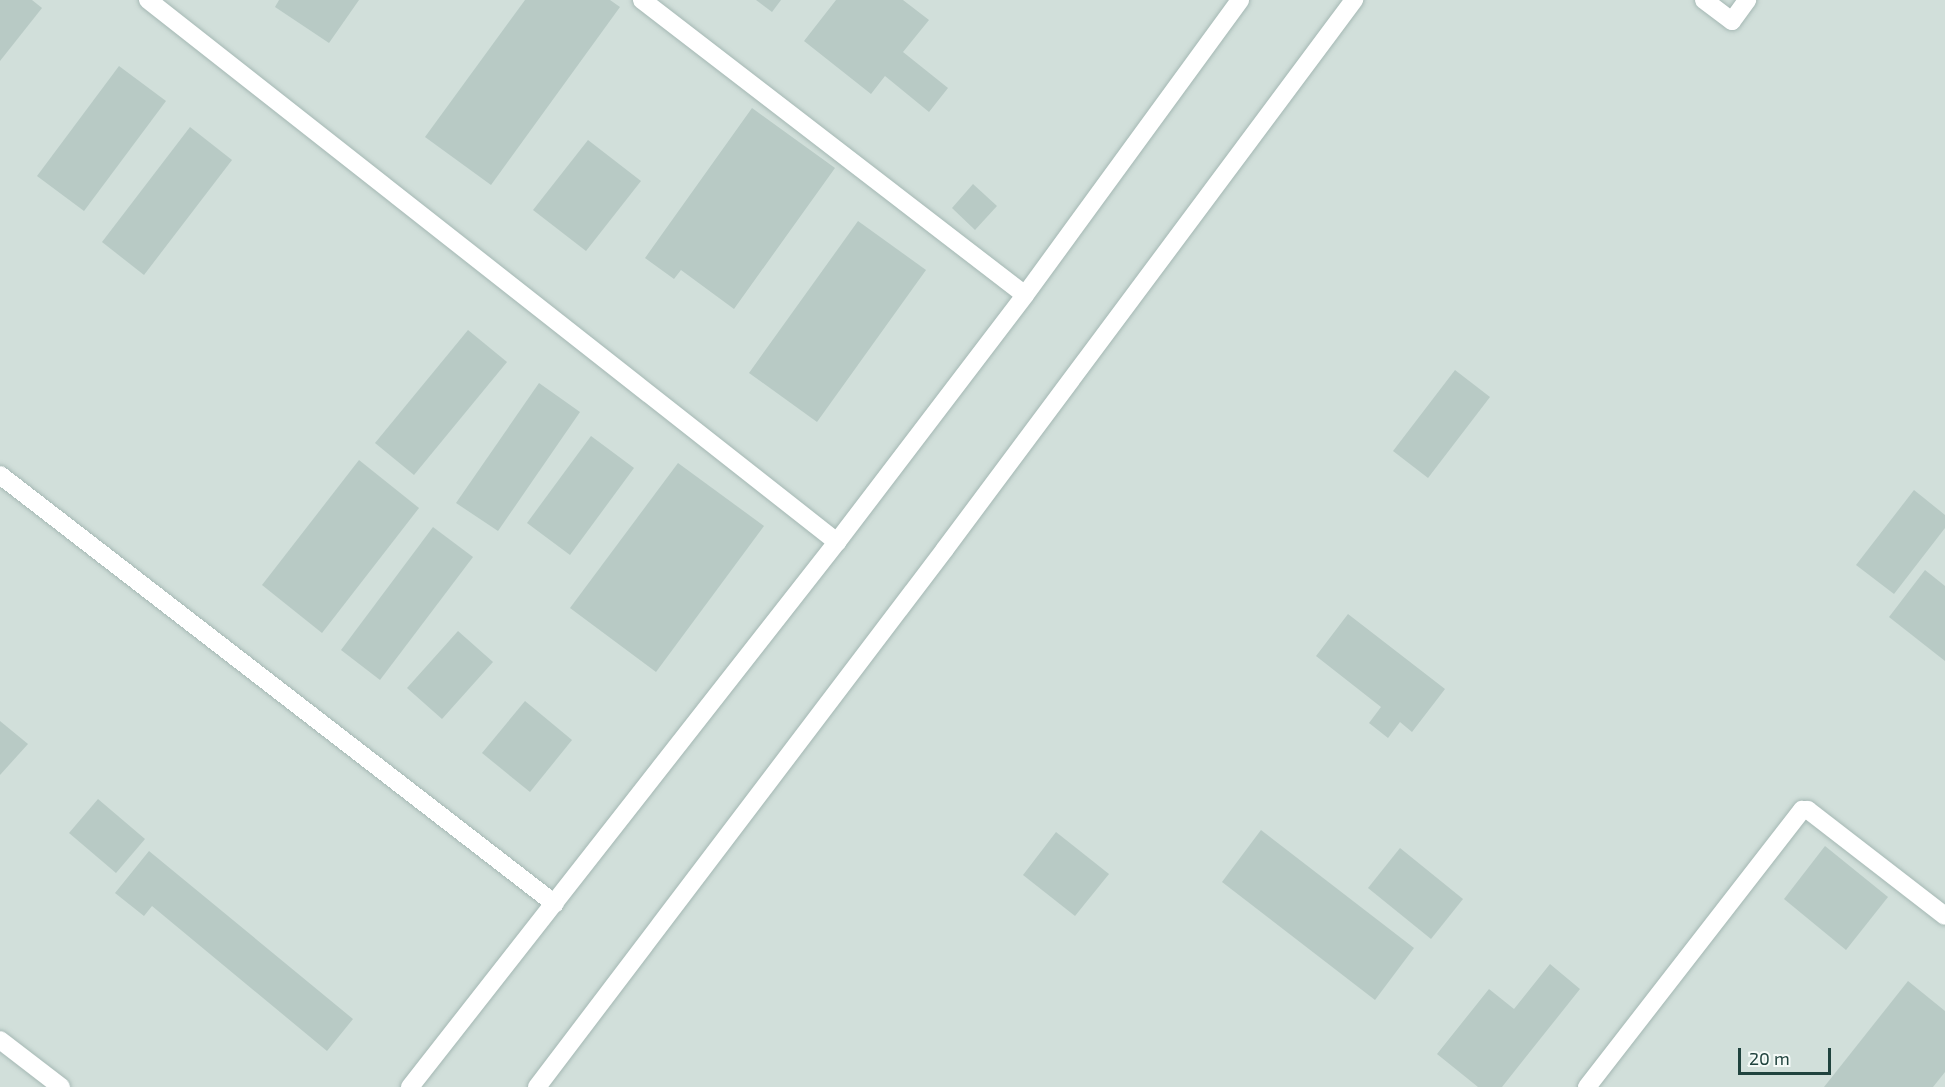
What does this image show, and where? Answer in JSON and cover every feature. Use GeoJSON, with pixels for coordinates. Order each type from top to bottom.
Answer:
{"type":"FeatureCollection","features":[{"type":"Feature","properties":{"kind":"main road"},"geometry":{"type":"LineString","coordinates":[[148,0],[837,542]]}},
{"type":"Feature","properties":{"kind":"main road"},"geometry":{"type":"LineString","coordinates":[[642,0],[1025,295]]}},
{"type":"Feature","properties":{"kind":"main road"},"geometry":{"type":"LineString","coordinates":[[410,1087],[837,542],[1025,295],[1240,0]]}},
{"type":"Feature","properties":{"kind":"main road"},"geometry":{"type":"LineString","coordinates":[[537,1087],[952,539],[1354,0]]}},
{"type":"Feature","properties":{"kind":"main road"},"geometry":{"type":"LineString","coordinates":[[1704,0],[1732,21],[1747,0]]}},
{"type":"Feature","properties":{"kind":"main road"},"geometry":{"type":"LineString","coordinates":[[0,475],[555,904]]}},
{"type":"Feature","properties":{"kind":"main road"},"geometry":{"type":"LineString","coordinates":[[1587,1087],[1802,810],[1808,810],[1945,916]]}},
{"type":"Feature","properties":{"kind":"main road"},"geometry":{"type":"LineString","coordinates":[[0,1040],[60,1087]]}},
{"type":"Feature","properties":{"kind":"shaded area"},"geometry":{"type":"Polygon","coordinates":[[[0,0],[1945,0],[1945,1087],[0,1087],[0,0]]]}},
{"type":"Feature","properties":{"kind":"building"},"geometry":{"type":"Polygon","coordinates":[[[0,0],[32,0],[42,8],[0,61],[0,0]]]}},
{"type":"Feature","properties":{"kind":"building"},"geometry":{"type":"Polygon","coordinates":[[[279,0],[359,0],[329,43],[275,7],[279,0]]]}},
{"type":"Feature","properties":{"kind":"building"},"geometry":{"type":"Polygon","coordinates":[[[525,0],[610,0],[620,7],[491,185],[425,137],[525,0]]]}},
{"type":"Feature","properties":{"kind":"building"},"geometry":{"type":"Polygon","coordinates":[[[756,0],[781,0],[772,12],[756,0]]]}},
{"type":"Feature","properties":{"kind":"building"},"geometry":{"type":"Polygon","coordinates":[[[836,0],[903,0],[929,20],[903,52],[948,88],[929,112],[885,76],[871,94],[804,41],[836,0]]]}},
{"type":"Feature","properties":{"kind":"building"},"geometry":{"type":"Polygon","coordinates":[[[119,66],[166,101],[84,211],[37,176],[119,66]]]}},
{"type":"Feature","properties":{"kind":"building"},"geometry":{"type":"Polygon","coordinates":[[[752,108],[835,168],[734,309],[681,270],[674,279],[645,258],[752,108]]]}},
{"type":"Feature","properties":{"kind":"building"},"geometry":{"type":"Polygon","coordinates":[[[190,127],[232,160],[144,275],[102,242],[190,127]]]}},
{"type":"Feature","properties":{"kind":"building"},"geometry":{"type":"Polygon","coordinates":[[[588,140],[641,181],[586,251],[533,210],[588,140]]]}},
{"type":"Feature","properties":{"kind":"building"},"geometry":{"type":"Polygon","coordinates":[[[973,184],[997,206],[975,230],[952,208],[973,184]]]}},
{"type":"Feature","properties":{"kind":"building"},"geometry":{"type":"Polygon","coordinates":[[[858,221],[926,270],[817,422],[749,373],[858,221]]]}},
{"type":"Feature","properties":{"kind":"building"},"geometry":{"type":"Polygon","coordinates":[[[468,330],[507,362],[414,475],[375,443],[468,330]]]}},
{"type":"Feature","properties":{"kind":"building"},"geometry":{"type":"Polygon","coordinates":[[[1455,370],[1490,397],[1428,478],[1393,451],[1455,370]]]}},
{"type":"Feature","properties":{"kind":"building"},"geometry":{"type":"Polygon","coordinates":[[[539,383],[580,412],[498,531],[456,503],[539,383]]]}},
{"type":"Feature","properties":{"kind":"building"},"geometry":{"type":"Polygon","coordinates":[[[591,436],[634,468],[570,555],[527,523],[591,436]]]}},
{"type":"Feature","properties":{"kind":"building"},"geometry":{"type":"Polygon","coordinates":[[[359,460],[419,508],[322,633],[262,585],[359,460]]]}},
{"type":"Feature","properties":{"kind":"building"},"geometry":{"type":"Polygon","coordinates":[[[678,463],[764,526],[656,672],[570,608],[678,463]]]}},
{"type":"Feature","properties":{"kind":"building"},"geometry":{"type":"Polygon","coordinates":[[[1914,490],[1945,515],[1945,528],[1894,594],[1856,565],[1914,490]]]}},
{"type":"Feature","properties":{"kind":"building"},"geometry":{"type":"Polygon","coordinates":[[[433,527],[473,557],[380,680],[341,650],[433,527]]]}},
{"type":"Feature","properties":{"kind":"building"},"geometry":{"type":"Polygon","coordinates":[[[1925,570],[1945,586],[1945,661],[1889,617],[1925,570]]]}},
{"type":"Feature","properties":{"kind":"building"},"geometry":{"type":"Polygon","coordinates":[[[1348,614],[1445,689],[1412,732],[1400,722],[1388,738],[1369,723],[1381,707],[1316,656],[1348,614]]]}},
{"type":"Feature","properties":{"kind":"building"},"geometry":{"type":"Polygon","coordinates":[[[458,631],[493,662],[442,719],[407,688],[458,631]]]}},
{"type":"Feature","properties":{"kind":"building"},"geometry":{"type":"Polygon","coordinates":[[[525,701],[572,740],[530,792],[482,753],[525,701]]]}},
{"type":"Feature","properties":{"kind":"building"},"geometry":{"type":"Polygon","coordinates":[[[0,721],[28,744],[0,775],[0,721]]]}},
{"type":"Feature","properties":{"kind":"building"},"geometry":{"type":"Polygon","coordinates":[[[98,799],[145,839],[116,873],[69,833],[98,799]]]}},
{"type":"Feature","properties":{"kind":"building"},"geometry":{"type":"Polygon","coordinates":[[[1261,830],[1414,948],[1375,1000],[1222,882],[1261,830]]]}},
{"type":"Feature","properties":{"kind":"building"},"geometry":{"type":"Polygon","coordinates":[[[1056,832],[1109,874],[1075,916],[1023,875],[1056,832]]]}},
{"type":"Feature","properties":{"kind":"building"},"geometry":{"type":"Polygon","coordinates":[[[1825,846],[1888,897],[1846,950],[1784,899],[1825,846]]]}},
{"type":"Feature","properties":{"kind":"building"},"geometry":{"type":"Polygon","coordinates":[[[1400,848],[1463,899],[1431,939],[1368,888],[1400,848]]]}},
{"type":"Feature","properties":{"kind":"building"},"geometry":{"type":"Polygon","coordinates":[[[149,851],[353,1019],[327,1051],[152,906],[144,916],[115,893],[149,851]]]}},
{"type":"Feature","properties":{"kind":"building"},"geometry":{"type":"Polygon","coordinates":[[[1550,964],[1580,989],[1502,1087],[1478,1087],[1437,1054],[1489,989],[1514,1009],[1550,964]]]}},
{"type":"Feature","properties":{"kind":"building"},"geometry":{"type":"Polygon","coordinates":[[[1908,981],[1945,1011],[1945,1072],[1933,1087],[1824,1087],[1908,981]]]}}]}
